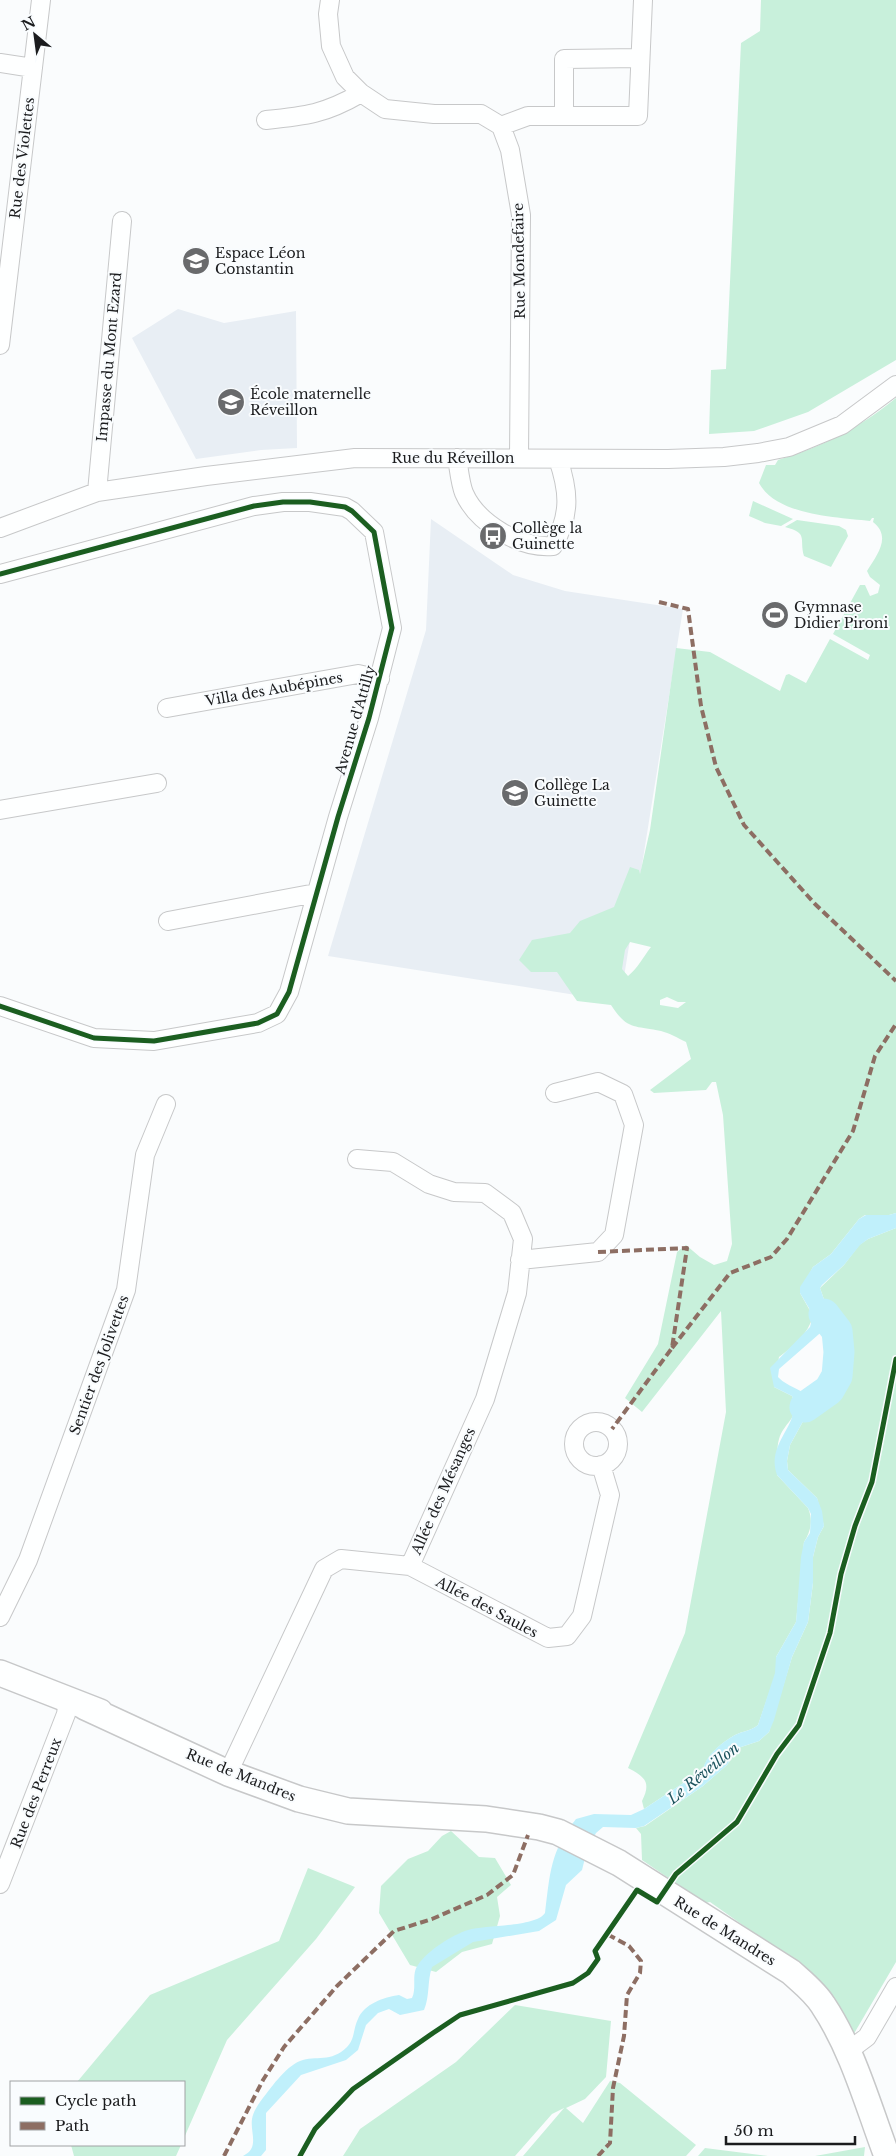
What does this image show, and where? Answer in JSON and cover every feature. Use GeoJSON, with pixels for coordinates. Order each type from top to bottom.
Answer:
{"type":"FeatureCollection","features":[{"type":"Feature","properties":{"kind":"street","name":"Rue des Violettes"},"geometry":{"type":"LineString","coordinates":[[0,345],[3,284],[41,0]]}},
{"type":"Feature","properties":{"kind":"street"},"geometry":{"type":"LineString","coordinates":[[330,0],[328,14],[331,46],[345,77],[361,93],[385,109],[434,114],[481,114],[501,126],[528,116],[638,116],[643,0]]}},
{"type":"Feature","properties":{"kind":"street"},"geometry":{"type":"LineString","coordinates":[[564,116],[564,58],[640,58]]}},
{"type":"Feature","properties":{"kind":"street"},"geometry":{"type":"LineString","coordinates":[[0,63],[33,68]]}},
{"type":"Feature","properties":{"kind":"street"},"geometry":{"type":"LineString","coordinates":[[266,120],[313,115],[342,104],[361,93]]}},
{"type":"Feature","properties":{"kind":"street","name":"Rue Mondefaire"},"geometry":{"type":"LineString","coordinates":[[501,126],[510,150],[521,215],[519,458]]}},
{"type":"Feature","properties":{"kind":"street","name":"Impasse du Mont Ezard"},"geometry":{"type":"LineString","coordinates":[[97,492],[122,221]]}},
{"type":"Feature","properties":{"kind":"street","name":"Rue du Réveillon"},"geometry":{"type":"LineString","coordinates":[[0,528],[97,492],[206,476],[355,458],[724,458],[788,448],[842,426],[896,385]]}},
{"type":"Feature","properties":{"kind":"street"},"geometry":{"type":"LineString","coordinates":[[457,458],[464,493],[483,518],[495,529],[538,547],[552,546],[557,538],[568,499],[567,484],[558,459]]}},
{"type":"Feature","properties":{"kind":"street","name":"Avenue d'Attilly"},"geometry":{"type":"LineString","coordinates":[[0,574],[254,506],[283,502],[345,507],[374,532],[392,628],[380,679],[316,893],[289,992],[277,1014],[258,1023],[154,1041],[128,1041],[94,1038],[0,1006]]}},
{"type":"Feature","properties":{"kind":"street","name":"Villa des Aubépines"},"geometry":{"type":"LineString","coordinates":[[167,708],[358,674],[380,679]]}},
{"type":"Feature","properties":{"kind":"street"},"geometry":{"type":"LineString","coordinates":[[0,810],[157,782]]}},
{"type":"Feature","properties":{"kind":"street"},"geometry":{"type":"LineString","coordinates":[[168,921],[316,893]]}},
{"type":"Feature","properties":{"kind":"street"},"geometry":{"type":"LineString","coordinates":[[520,1260],[598,1252],[614,1235],[634,1125],[622,1094],[598,1082],[555,1093]]}},
{"type":"Feature","properties":{"kind":"street","name":"Sentier des Jolivettes"},"geometry":{"type":"LineString","coordinates":[[0,1617],[28,1560],[126,1290],[145,1155],[166,1104]]}},
{"type":"Feature","properties":{"kind":"street","name":"Allée des Mésanges"},"geometry":{"type":"LineString","coordinates":[[230,1767],[324,1569],[341,1559],[410,1566],[485,1399],[517,1293],[523,1239],[512,1213],[485,1193],[454,1192],[429,1184],[393,1162],[357,1159]]}},
{"type":"Feature","properties":{"kind":"street","name":"Allée des Saules"},"geometry":{"type":"LineString","coordinates":[[410,1566],[548,1638],[567,1636],[582,1616],[610,1495],[601,1465]]}},
{"type":"Feature","properties":{"kind":"street","name":"Rue de Mandres"},"geometry":{"type":"LineString","coordinates":[[0,1673],[230,1767],[300,1799],[348,1811],[406,1813],[540,1827],[584,1844],[791,1972],[808,1986],[823,2004],[847,2052],[887,2156]]}},
{"type":"Feature","properties":{"kind":"street","name":"Rue des Perreux"},"geometry":{"type":"LineString","coordinates":[[0,1884],[66,1714],[76,1704]]}},
{"type":"Feature","properties":{"kind":"street"},"geometry":{"type":"LineString","coordinates":[[847,2052],[867,2037],[896,1987]]}},
{"type":"Feature","properties":{"kind":"shaded area","name":"École maternelle Réveillon"},"geometry":{"type":"Polygon","coordinates":[[[178,309],[224,323],[296,311],[297,448],[261,450],[196,459],[132,338],[178,309]]]}},
{"type":"Feature","properties":{"kind":"shaded area","name":"Collège La Guinette"},"geometry":{"type":"Polygon","coordinates":[[[431,519],[513,575],[565,591],[683,609],[620,1002],[328,956],[426,630],[431,519]]]}},
{"type":"Feature","properties":{"kind":"green space"},"geometry":{"type":"Polygon","coordinates":[[[761,0],[896,0],[896,360],[808,412],[754,431],[709,434],[711,370],[726,369],[741,43],[760,31],[761,0]]]}},
{"type":"Feature","properties":{"kind":"green space"},"geometry":{"type":"Polygon","coordinates":[[[896,398],[896,1213],[889,1215],[865,1215],[859,1219],[831,1254],[813,1267],[800,1293],[813,1316],[811,1322],[800,1339],[779,1357],[774,1387],[792,1396],[795,1410],[779,1439],[777,1475],[808,1508],[811,1521],[810,1530],[804,1542],[796,1622],[776,1657],[776,1673],[758,1725],[725,1741],[707,1760],[703,1770],[644,1809],[642,1801],[646,1790],[645,1781],[639,1774],[628,1768],[685,1633],[726,1412],[721,1311],[642,1412],[625,1398],[658,1344],[677,1252],[686,1245],[700,1257],[714,1265],[727,1261],[732,1244],[723,1115],[716,1082],[712,1082],[706,1090],[654,1093],[650,1090],[691,1059],[686,1042],[664,1032],[632,1026],[622,1019],[611,1005],[577,1001],[557,972],[531,972],[519,960],[532,940],[570,933],[580,921],[614,907],[630,867],[639,870],[640,874],[650,830],[676,648],[710,652],[780,691],[786,675],[789,674],[806,683],[830,639],[868,660],[870,655],[833,634],[860,585],[865,585],[870,596],[878,593],[880,585],[870,577],[867,571],[881,546],[882,540],[879,528],[873,522],[874,518],[870,521],[809,513],[779,502],[768,494],[759,483],[766,465],[775,465],[778,460],[826,442],[855,427],[896,398]],[[630,942],[625,950],[622,969],[628,976],[638,966],[651,947],[630,942]],[[667,997],[660,1000],[660,1005],[678,1008],[686,1002],[678,1002],[667,997]]]}},
{"type":"Feature","properties":{"kind":"green space"},"geometry":{"type":"Polygon","coordinates":[[[753,501],[793,519],[781,526],[765,523],[749,516],[753,501]]]}},
{"type":"Feature","properties":{"kind":"green space"},"geometry":{"type":"Polygon","coordinates":[[[797,520],[839,526],[846,530],[848,536],[831,567],[804,556],[802,537],[793,529],[785,527],[797,520]]]}},
{"type":"Feature","properties":{"kind":"green space"},"geometry":{"type":"Polygon","coordinates":[[[896,1228],[896,1962],[852,2037],[794,1961],[710,1902],[705,1903],[642,1860],[641,1834],[636,1828],[645,1826],[703,1786],[727,1765],[738,1748],[759,1741],[769,1732],[792,1657],[808,1622],[813,1583],[813,1557],[818,1537],[824,1526],[817,1498],[788,1470],[787,1461],[790,1445],[812,1405],[834,1391],[842,1379],[845,1366],[842,1335],[828,1311],[820,1288],[844,1265],[859,1245],[868,1239],[896,1228]]]}},
{"type":"Feature","properties":{"kind":"green space"},"geometry":{"type":"Polygon","coordinates":[[[451,1831],[479,1857],[495,1858],[511,1885],[497,1897],[500,1916],[492,1944],[462,1952],[436,1972],[410,1965],[379,1913],[381,1886],[408,1859],[428,1851],[442,1836],[451,1831]]]}},
{"type":"Feature","properties":{"kind":"green space"},"geometry":{"type":"Polygon","coordinates":[[[308,1868],[355,1887],[316,1939],[227,2040],[185,2136],[185,2081],[78,2081],[150,1995],[279,1941],[308,1868]]]}},
{"type":"Feature","properties":{"kind":"green space"},"geometry":{"type":"Polygon","coordinates":[[[515,2005],[611,2021],[606,2077],[585,2099],[566,2108],[583,2123],[610,2081],[620,2083],[696,2145],[686,2156],[523,2156],[564,2108],[552,2114],[515,2156],[343,2156],[360,2129],[456,2062],[515,2005]]]}},
{"type":"Feature","properties":{"kind":"green space"},"geometry":{"type":"Polygon","coordinates":[[[71,2146],[181,2146],[176,2156],[74,2156],[71,2146]]]}},
{"type":"Feature","properties":{"kind":"green space"},"geometry":{"type":"Polygon","coordinates":[[[865,2147],[864,2156],[815,2156],[865,2147]]]}},
{"type":"Feature","properties":{"kind":"green space"},"geometry":{"type":"Polygon","coordinates":[[[705,2148],[768,2156],[698,2156],[705,2148]]]}},
{"type":"Feature","properties":{"kind":"water","name":"Le Réveillon"},"geometry":{"type":"Polygon","coordinates":[[[896,1213],[896,1228],[868,1239],[860,1245],[844,1265],[822,1285],[820,1288],[828,1311],[834,1321],[779,1369],[778,1377],[806,1395],[812,1405],[790,1445],[787,1461],[788,1470],[817,1498],[822,1511],[824,1526],[818,1537],[813,1557],[813,1583],[808,1622],[792,1657],[769,1732],[759,1741],[738,1748],[727,1765],[703,1786],[644,1826],[636,1828],[603,1827],[596,1833],[587,1850],[582,1870],[566,1885],[556,1920],[539,1931],[473,1942],[432,1967],[424,2010],[400,2015],[389,2009],[378,2013],[366,2025],[358,2050],[346,2060],[301,2075],[266,2113],[266,2150],[261,2156],[243,2156],[248,2153],[253,2144],[252,2119],[254,2112],[278,2079],[289,2068],[300,2061],[329,2057],[341,2052],[351,2041],[356,2023],[361,2014],[370,2005],[399,1995],[407,1999],[412,1998],[416,1969],[422,1960],[434,1949],[468,1930],[532,1921],[540,1918],[545,1913],[550,1875],[556,1853],[567,1831],[576,1819],[594,1814],[631,1815],[644,1809],[703,1770],[707,1760],[725,1741],[758,1725],[775,1673],[776,1657],[796,1622],[801,1557],[804,1542],[810,1533],[811,1514],[808,1508],[777,1475],[776,1453],[793,1416],[794,1406],[792,1396],[774,1387],[770,1368],[810,1327],[813,1315],[800,1293],[800,1287],[813,1267],[831,1254],[859,1219],[866,1215],[889,1215],[896,1213]]]}},
{"type":"Feature","properties":{"kind":"waterway"},"geometry":{"type":"LineString","coordinates":[[805,1407],[829,1390],[837,1376],[839,1352],[837,1331],[824,1314]]}},
{"type":"Feature","properties":{"kind":"marked path"},"geometry":{"type":"LineString","coordinates":[[659,602],[688,609],[701,706],[716,767],[744,825],[815,904],[896,981]]}},
{"type":"Feature","properties":{"kind":"marked path"},"geometry":{"type":"LineString","coordinates":[[672,1348],[730,1273],[771,1257],[787,1239],[853,1131],[875,1056],[896,1024]]}},
{"type":"Feature","properties":{"kind":"marked path"},"geometry":{"type":"LineString","coordinates":[[598,1252],[687,1248],[672,1348],[612,1429]]}},
{"type":"Feature","properties":{"kind":"marked path"},"geometry":{"type":"LineString","coordinates":[[224,2156],[263,2080],[284,2047],[337,1986],[394,1931],[432,1919],[487,1895],[513,1875],[528,1835]]}},
{"type":"Feature","properties":{"kind":"marked path"},"geometry":{"type":"LineString","coordinates":[[598,2156],[610,2143],[613,2088],[624,2036],[627,1995],[640,1973],[641,1961],[629,1946],[607,1934]]}},
{"type":"Feature","properties":{"kind":"cycle path"},"geometry":{"type":"LineString","coordinates":[[0,574],[254,506],[283,502],[310,502],[345,507],[352,511],[374,532],[392,628],[369,718],[338,817],[289,992],[277,1014],[258,1023],[154,1041],[94,1038],[0,1006]]}},
{"type":"Feature","properties":{"kind":"cycle path"},"geometry":{"type":"LineString","coordinates":[[300,2156],[315,2129],[353,2089],[460,2015],[573,1983],[588,1973],[598,1959],[595,1951],[637,1890],[657,1902],[676,1874],[737,1822],[777,1754],[799,1725],[830,1633],[841,1574],[855,1526],[872,1482],[896,1359]]}},
{"type":"Feature","properties":{"kind":"place","name":"Espace Léon Constantin"},"geometry":{"type":"Point","coordinates":[196,261]}},
{"type":"Feature","properties":{"kind":"place","name":"École maternelle Réveillon"},"geometry":{"type":"Point","coordinates":[231,402]}},
{"type":"Feature","properties":{"kind":"place","name":"Collège la Guinette"},"geometry":{"type":"Point","coordinates":[493,536]}},
{"type":"Feature","properties":{"kind":"place","name":"Gymnase Didier Pironi"},"geometry":{"type":"Point","coordinates":[775,615]}},
{"type":"Feature","properties":{"kind":"place","name":"Collège La Guinette"},"geometry":{"type":"Point","coordinates":[515,793]}}]}
